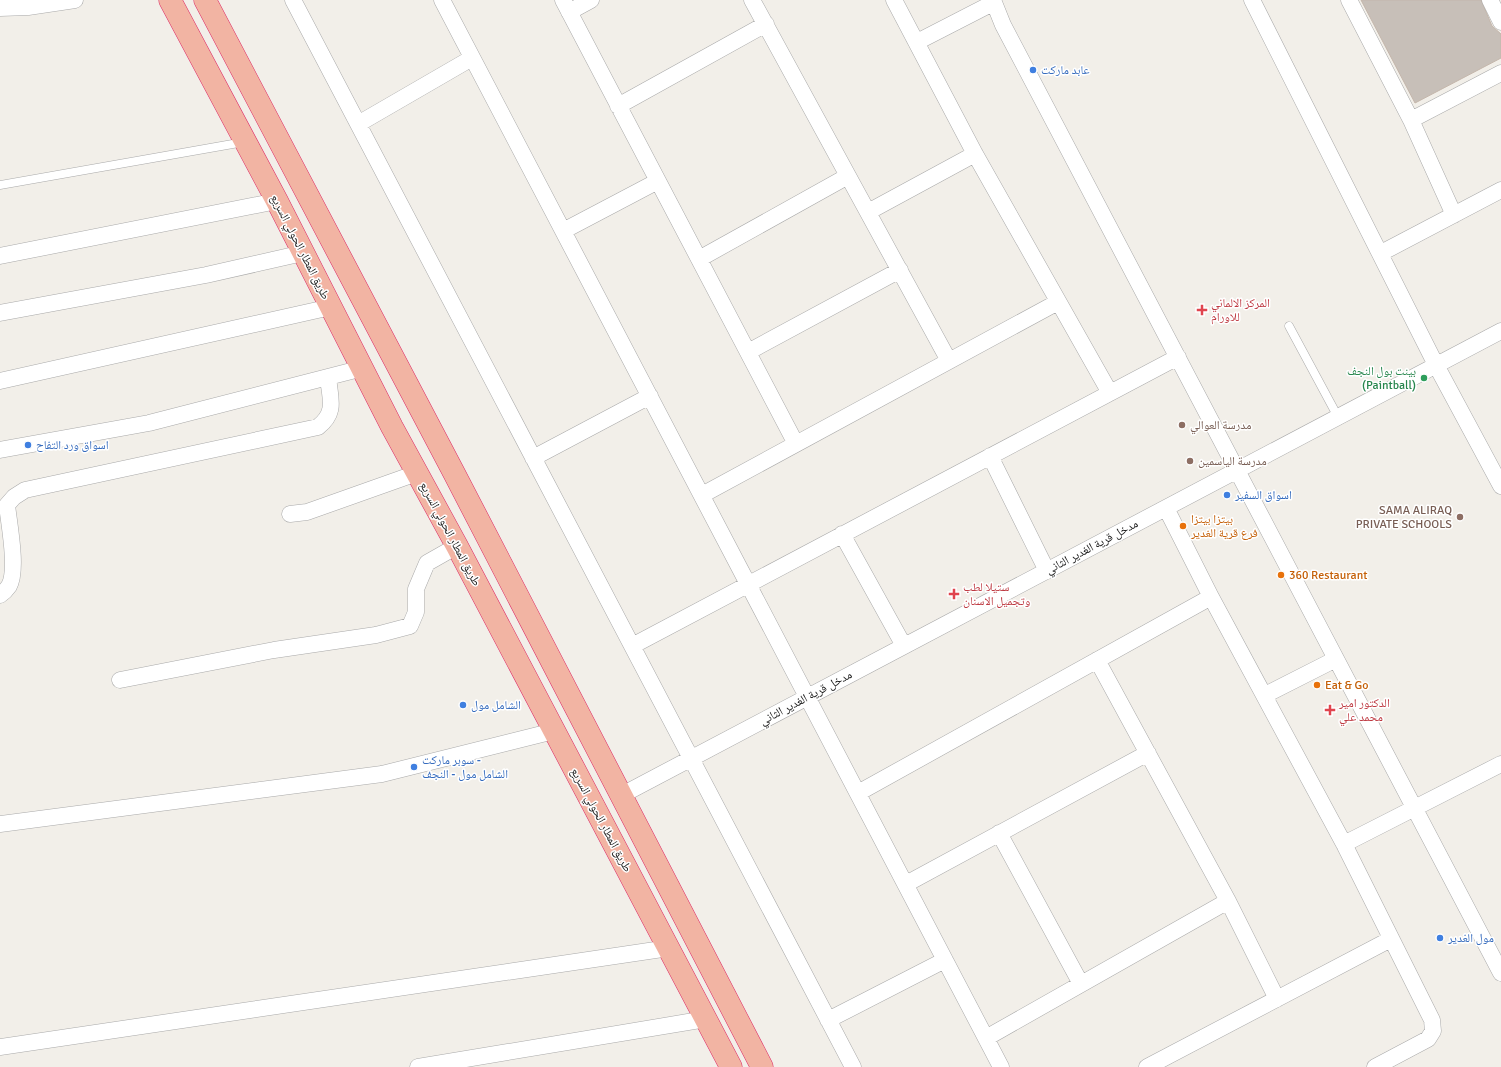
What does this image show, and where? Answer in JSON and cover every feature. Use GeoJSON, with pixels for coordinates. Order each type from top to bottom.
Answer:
{"type":"FeatureCollection","features":[{"type":"Feature","properties":{"kind":"highway","name":"طريق المطار الحولي السريع"},"geometry":{"type":"LineString","coordinates":[[170,0],[277,201],[392,427],[457,546],[731,1067]]}},
{"type":"Feature","properties":{"kind":"highway"},"geometry":{"type":"LineString","coordinates":[[205,0],[454,473],[620,796],[762,1067]]}},
{"type":"Feature","properties":{"kind":"highway"},"geometry":{"type":"LineString","coordinates":[[392,427],[409,424],[422,413]]}},
{"type":"Feature","properties":{"kind":"highway"},"geometry":{"type":"LineString","coordinates":[[421,480],[437,475],[454,473]]}},
{"type":"Feature","properties":{"kind":"street"},"geometry":{"type":"LineString","coordinates":[[0,8],[28,7],[75,0]]}},
{"type":"Feature","properties":{"kind":"street"},"geometry":{"type":"LineString","coordinates":[[293,0],[853,1067]]}},
{"type":"Feature","properties":{"kind":"street"},"geometry":{"type":"LineString","coordinates":[[442,0],[1001,1067]]}},
{"type":"Feature","properties":{"kind":"street"},"geometry":{"type":"LineString","coordinates":[[592,0],[566,6],[796,444]]}},
{"type":"Feature","properties":{"kind":"street"},"geometry":{"type":"LineString","coordinates":[[752,0],[949,361]]}},
{"type":"Feature","properties":{"kind":"street"},"geometry":{"type":"LineString","coordinates":[[894,0],[976,154],[1110,393]]}},
{"type":"Feature","properties":{"kind":"street"},"geometry":{"type":"LineString","coordinates":[[1252,0],[1381,253],[1436,365],[1501,486]]}},
{"type":"Feature","properties":{"kind":"street"},"geometry":{"type":"LineString","coordinates":[[1349,0],[1411,120],[1454,215]]}},
{"type":"Feature","properties":{"kind":"street"},"geometry":{"type":"LineString","coordinates":[[1490,0],[1501,22]]}},
{"type":"Feature","properties":{"kind":"street"},"geometry":{"type":"LineString","coordinates":[[917,42],[993,1],[1003,24],[1501,973]]}},
{"type":"Feature","properties":{"kind":"street"},"geometry":{"type":"LineString","coordinates":[[618,106],[766,24]]}},
{"type":"Feature","properties":{"kind":"street"},"geometry":{"type":"LineString","coordinates":[[358,124],[472,58]]}},
{"type":"Feature","properties":{"kind":"street"},"geometry":{"type":"LineString","coordinates":[[1411,120],[1501,73]]}},
{"type":"Feature","properties":{"kind":"street"},"geometry":{"type":"LineString","coordinates":[[868,212],[976,154]]}},
{"type":"Feature","properties":{"kind":"street"},"geometry":{"type":"LineString","coordinates":[[699,259],[848,176]]}},
{"type":"Feature","properties":{"kind":"street"},"geometry":{"type":"LineString","coordinates":[[563,232],[658,181]]}},
{"type":"Feature","properties":{"kind":"street"},"geometry":{"type":"LineString","coordinates":[[1381,253],[1501,190]]}},
{"type":"Feature","properties":{"kind":"street"},"geometry":{"type":"LineString","coordinates":[[0,256],[277,201]]}},
{"type":"Feature","properties":{"kind":"street"},"geometry":{"type":"LineString","coordinates":[[0,313],[206,275],[303,253]]}},
{"type":"Feature","properties":{"kind":"street"},"geometry":{"type":"LineString","coordinates":[[748,352],[900,270]]}},
{"type":"Feature","properties":{"kind":"street"},"geometry":{"type":"LineString","coordinates":[[702,495],[1058,302]]}},
{"type":"Feature","properties":{"kind":"street"},"geometry":{"type":"LineString","coordinates":[[0,381],[331,307]]}},
{"type":"Feature","properties":{"kind":"street","name":"مدخل قرية الغدير الثاني"},"geometry":{"type":"LineString","coordinates":[[620,796],[1501,331]]}},
{"type":"Feature","properties":{"kind":"street"},"geometry":{"type":"LineString","coordinates":[[632,646],[1178,357]]}},
{"type":"Feature","properties":{"kind":"street"},"geometry":{"type":"LineString","coordinates":[[0,450],[149,422],[363,368]]}},
{"type":"Feature","properties":{"kind":"street"},"geometry":{"type":"LineString","coordinates":[[0,595],[9,586],[12,574],[6,546],[7,505],[14,497],[25,490],[318,427],[327,419],[331,410],[328,377]]}},
{"type":"Feature","properties":{"kind":"street"},"geometry":{"type":"LineString","coordinates":[[533,458],[650,396]]}},
{"type":"Feature","properties":{"kind":"street"},"geometry":{"type":"LineString","coordinates":[[990,456],[1047,571]]}},
{"type":"Feature","properties":{"kind":"street"},"geometry":{"type":"LineString","coordinates":[[290,514],[312,510],[421,480]]}},
{"type":"Feature","properties":{"kind":"street"},"geometry":{"type":"LineString","coordinates":[[1166,508],[1211,597],[1344,844],[1432,1020],[1433,1031],[1428,1039],[1375,1067]]}},
{"type":"Feature","properties":{"kind":"street"},"geometry":{"type":"LineString","coordinates":[[842,534],[904,646]]}},
{"type":"Feature","properties":{"kind":"street"},"geometry":{"type":"LineString","coordinates":[[120,680],[274,650],[376,635],[410,626],[416,612],[416,589],[427,563],[457,546]]}},
{"type":"Feature","properties":{"kind":"street"},"geometry":{"type":"LineString","coordinates":[[858,793],[1211,597]]}},
{"type":"Feature","properties":{"kind":"street"},"geometry":{"type":"LineString","coordinates":[[1265,695],[1336,659]]}},
{"type":"Feature","properties":{"kind":"street"},"geometry":{"type":"LineString","coordinates":[[1097,660],[1228,901],[1277,999]]}},
{"type":"Feature","properties":{"kind":"street"},"geometry":{"type":"LineString","coordinates":[[0,824],[382,774],[554,731]]}},
{"type":"Feature","properties":{"kind":"street"},"geometry":{"type":"LineString","coordinates":[[906,884],[1148,753]]}},
{"type":"Feature","properties":{"kind":"street"},"geometry":{"type":"LineString","coordinates":[[1344,844],[1501,764]]}},
{"type":"Feature","properties":{"kind":"street"},"geometry":{"type":"LineString","coordinates":[[999,833],[1081,984]]}},
{"type":"Feature","properties":{"kind":"street"},"geometry":{"type":"LineString","coordinates":[[986,1038],[1228,901]]}},
{"type":"Feature","properties":{"kind":"street"},"geometry":{"type":"LineString","coordinates":[[1147,1067],[1391,939]]}},
{"type":"Feature","properties":{"kind":"street"},"geometry":{"type":"LineString","coordinates":[[0,1047],[668,948]]}},
{"type":"Feature","properties":{"kind":"street"},"geometry":{"type":"LineString","coordinates":[[828,1020],[945,960]]}},
{"type":"Feature","properties":{"kind":"street"},"geometry":{"type":"LineString","coordinates":[[418,1067],[706,1019]]}},
{"type":"Feature","properties":{"kind":"lane"},"geometry":{"type":"LineString","coordinates":[[0,185],[245,142]]}},
{"type":"Feature","properties":{"kind":"lane"},"geometry":{"type":"LineString","coordinates":[[1289,326],[1338,417]]}},
{"type":"Feature","properties":{"kind":"building"},"geometry":{"type":"Polygon","coordinates":[[[1361,0],[1481,0],[1492,26],[1501,34],[1501,58],[1415,103],[1361,0]]]}},
{"type":"Feature","properties":{"kind":"place","name":"عابد ماركت"},"geometry":{"type":"Point","coordinates":[1033,70]}},
{"type":"Feature","properties":{"kind":"place","name":"المركز الالماني للاورام"},"geometry":{"type":"Point","coordinates":[1202,310]}},
{"type":"Feature","properties":{"kind":"place","name":"بينت بول النجف (Paintball)"},"geometry":{"type":"Point","coordinates":[1424,378]}},
{"type":"Feature","properties":{"kind":"place","name":"مدرسة العوالي"},"geometry":{"type":"Point","coordinates":[1182,425]}},
{"type":"Feature","properties":{"kind":"place","name":"اسواق ورد التفاح"},"geometry":{"type":"Point","coordinates":[28,445]}},
{"type":"Feature","properties":{"kind":"place","name":"مدرسة الياسمين"},"geometry":{"type":"Point","coordinates":[1190,461]}},
{"type":"Feature","properties":{"kind":"place","name":"اسواق السفير"},"geometry":{"type":"Point","coordinates":[1227,495]}},
{"type":"Feature","properties":{"kind":"place","name":"SAMA ALIRAQ PRIVATE SCHOOLS"},"geometry":{"type":"Point","coordinates":[1460,517]}},
{"type":"Feature","properties":{"kind":"place","name":"بيتزا بيتزا فرع قرية الغدير"},"geometry":{"type":"Point","coordinates":[1183,526]}},
{"type":"Feature","properties":{"kind":"place","name":"360 Restaurant"},"geometry":{"type":"Point","coordinates":[1281,575]}},
{"type":"Feature","properties":{"kind":"place","name":"ستيلا لطب وتجميل الاسنان"},"geometry":{"type":"Point","coordinates":[954,594]}},
{"type":"Feature","properties":{"kind":"place","name":"Eat & Go"},"geometry":{"type":"Point","coordinates":[1317,685]}},
{"type":"Feature","properties":{"kind":"place","name":"الشامل مول"},"geometry":{"type":"Point","coordinates":[463,705]}},
{"type":"Feature","properties":{"kind":"place","name":"الدكتور امير محمد علي"},"geometry":{"type":"Point","coordinates":[1330,710]}},
{"type":"Feature","properties":{"kind":"place","name":"سوبر ماركت - الشامل مول - النجف"},"geometry":{"type":"Point","coordinates":[414,767]}},
{"type":"Feature","properties":{"kind":"place","name":"مول الغدير"},"geometry":{"type":"Point","coordinates":[1440,938]}}]}
